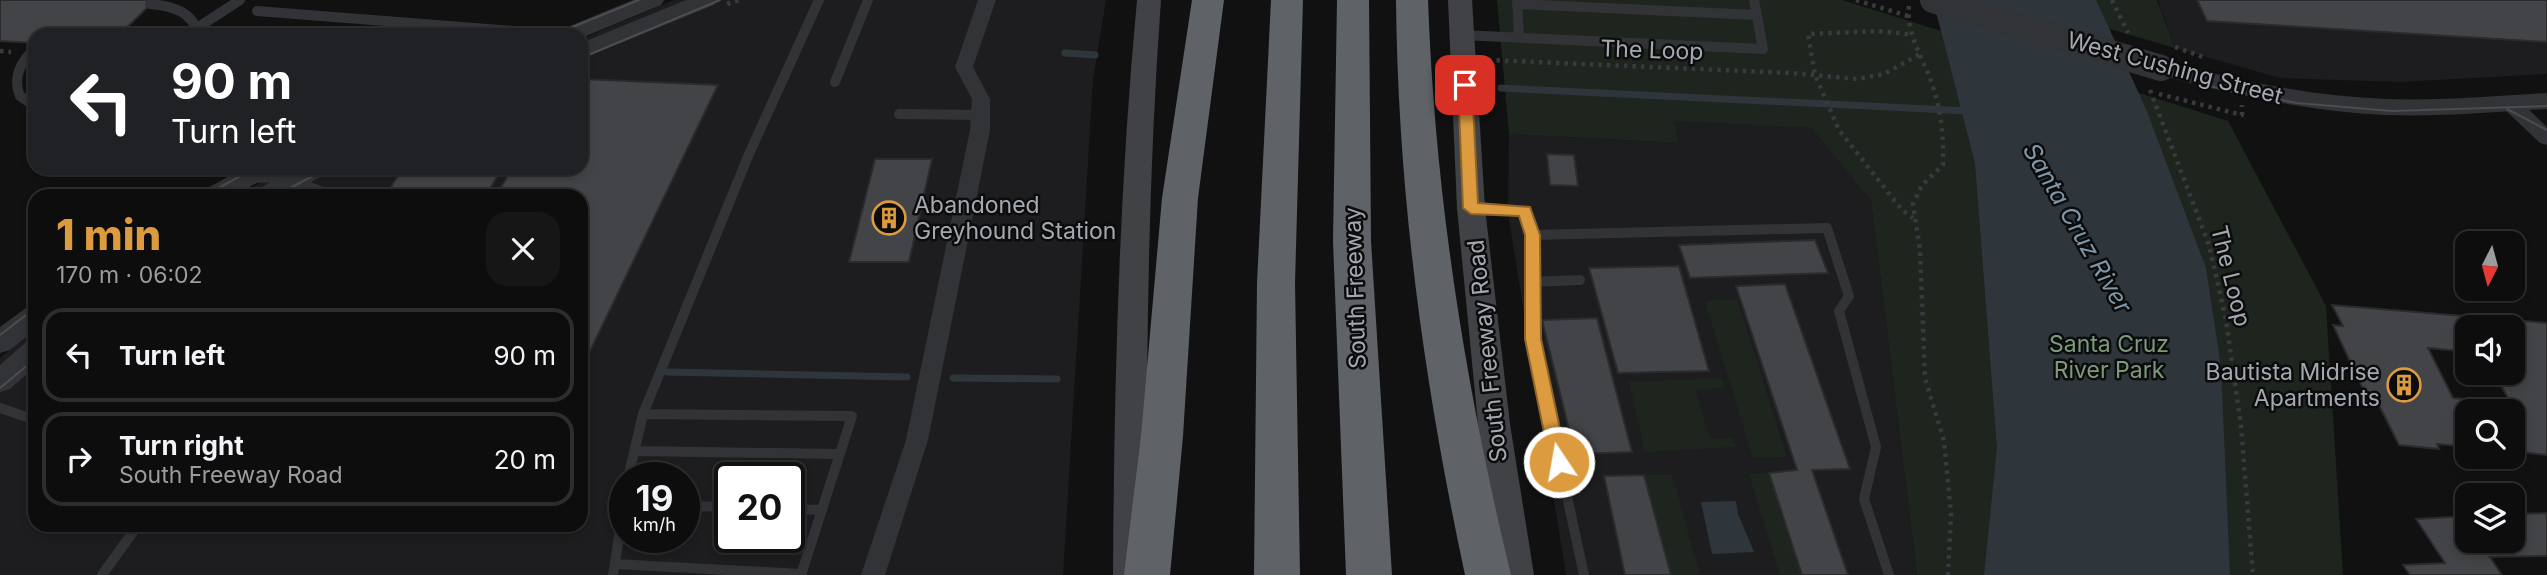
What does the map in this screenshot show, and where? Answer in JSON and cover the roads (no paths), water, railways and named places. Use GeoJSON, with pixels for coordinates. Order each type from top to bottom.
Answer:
{"type":"FeatureCollection","features":[{"type":"Feature","properties":{"kind":"highway"},"geometry":{"type":"LineString","coordinates":[[1147,575],[1162,436],[1180,198],[1208,0]]}},
{"type":"Feature","properties":{"kind":"highway"},"geometry":{"type":"LineString","coordinates":[[1277,575],[1276,284],[1287,0]]}},
{"type":"Feature","properties":{"kind":"highway","name":"South Freeway"},"geometry":{"type":"LineString","coordinates":[[1353,0],[1352,241],[1368,575]]}},
{"type":"Feature","properties":{"kind":"highway"},"geometry":{"type":"LineString","coordinates":[[1412,0],[1416,134],[1430,275],[1449,399],[1488,575]]}},
{"type":"Feature","properties":{"kind":"main road"},"geometry":{"type":"LineString","coordinates":[[1130,575],[1142,85],[1149,0]]}},
{"type":"Feature","properties":{"kind":"main road","name":"South Freeway Road"},"geometry":{"type":"LineString","coordinates":[[1460,0],[1471,208],[1494,424],[1517,575]]}},
{"type":"Feature","properties":{"kind":"street"},"geometry":{"type":"LineString","coordinates":[[583,28],[653,0]]}},
{"type":"Feature","properties":{"kind":"street"},"geometry":{"type":"LineString","coordinates":[[588,49],[706,0]]}},
{"type":"Feature","properties":{"kind":"street"},"geometry":{"type":"LineString","coordinates":[[873,575],[917,440],[982,115],[978,90],[966,75],[964,67],[987,0]]}},
{"type":"Feature","properties":{"kind":"street","name":"West Cushing Street"},"geometry":{"type":"LineString","coordinates":[[1933,0],[2153,73],[2239,89],[2337,104],[2430,107],[2547,101]]}},
{"type":"Feature","properties":{"kind":"street"},"geometry":{"type":"LineString","coordinates":[[2510,103],[2547,138]]}},
{"type":"Feature","properties":{"kind":"street"},"geometry":{"type":"LineString","coordinates":[[223,189],[244,175]]}},
{"type":"Feature","properties":{"kind":"street"},"geometry":{"type":"LineString","coordinates":[[284,189],[308,180]]}},
{"type":"Feature","properties":{"kind":"street"},"geometry":{"type":"LineString","coordinates":[[0,342],[28,320]]}},
{"type":"Feature","properties":{"kind":"street"},"geometry":{"type":"LineString","coordinates":[[0,381],[28,357]]}},
{"type":"Feature","properties":{"kind":"lane"},"geometry":{"type":"LineString","coordinates":[[201,28],[240,0]]}},
{"type":"Feature","properties":{"kind":"lane"},"geometry":{"type":"LineString","coordinates":[[632,462],[643,414],[724,208],[792,54],[819,0]]}},
{"type":"Feature","properties":{"kind":"lane"},"geometry":{"type":"LineString","coordinates":[[835,82],[867,0]]}},
{"type":"Feature","properties":{"kind":"lane"},"geometry":{"type":"LineString","coordinates":[[1462,35],[1763,49],[1754,0]]}},
{"type":"Feature","properties":{"kind":"lane"},"geometry":{"type":"LineString","coordinates":[[1519,37],[1517,2],[1757,15]]}},
{"type":"Feature","properties":{"kind":"lane"},"geometry":{"type":"LineString","coordinates":[[150,4],[184,12],[193,19],[196,28]]}},
{"type":"Feature","properties":{"kind":"lane"},"geometry":{"type":"LineString","coordinates":[[257,11],[471,28]]}},
{"type":"Feature","properties":{"kind":"lane"},"geometry":{"type":"LineString","coordinates":[[444,26],[449,28]]}},
{"type":"Feature","properties":{"kind":"lane"},"geometry":{"type":"LineString","coordinates":[[28,56],[22,62],[15,81],[20,96],[28,101]]}},
{"type":"Feature","properties":{"kind":"lane"},"geometry":{"type":"LineString","coordinates":[[899,114],[982,115]]}},
{"type":"Feature","properties":{"kind":"lane"},"geometry":{"type":"LineString","coordinates":[[276,175],[308,180]]}},
{"type":"Feature","properties":{"kind":"lane"},"geometry":{"type":"LineString","coordinates":[[1471,208],[1525,211],[1532,235],[1533,339],[1584,575]]}},
{"type":"Feature","properties":{"kind":"lane"},"geometry":{"type":"LineString","coordinates":[[1532,235],[1827,228],[1849,296],[1839,311],[1875,447],[1864,499],[1889,575]]}},
{"type":"Feature","properties":{"kind":"lane"},"geometry":{"type":"LineString","coordinates":[[1532,282],[1580,280]]}},
{"type":"Feature","properties":{"kind":"lane"},"geometry":{"type":"LineString","coordinates":[[0,408],[28,418]]}},
{"type":"Feature","properties":{"kind":"lane"},"geometry":{"type":"LineString","coordinates":[[614,570],[801,574],[852,416],[643,414]]}},
{"type":"Feature","properties":{"kind":"lane"},"geometry":{"type":"LineString","coordinates":[[635,451],[840,454]]}},
{"type":"Feature","properties":{"kind":"lane"},"geometry":{"type":"LineString","coordinates":[[805,509],[822,510]]}},
{"type":"Feature","properties":{"kind":"lane"},"geometry":{"type":"LineString","coordinates":[[102,575],[133,532]]}},
{"type":"Feature","properties":{"kind":"water","name":"Santa Cruz River"},"geometry":{"type":"Polygon","coordinates":[[[1933,0],[2096,0],[2146,109],[2206,268],[2221,367],[2230,575],[1984,575],[1997,448],[1975,163],[1933,0]]]}},
{"type":"Feature","properties":{"kind":"water"},"geometry":{"type":"Polygon","coordinates":[[[1736,501],[1738,514],[1754,552],[1712,554],[1701,502],[1736,501]]]}},
{"type":"Feature","properties":{"kind":"waterway"},"geometry":{"type":"LineString","coordinates":[[1065,53],[1095,55]]}},
{"type":"Feature","properties":{"kind":"waterway"},"geometry":{"type":"LineString","coordinates":[[1501,88],[1969,111]]}},
{"type":"Feature","properties":{"kind":"waterway"},"geometry":{"type":"LineString","coordinates":[[667,372],[907,377]]}},
{"type":"Feature","properties":{"kind":"waterway"},"geometry":{"type":"LineString","coordinates":[[953,378],[1057,379]]}},
{"type":"Feature","properties":{"kind":"tram line"},"geometry":{"type":"LineString","coordinates":[[570,28],[639,0]]}},
{"type":"Feature","properties":{"kind":"tram line"},"geometry":{"type":"LineString","coordinates":[[588,55],[720,0]]}},
{"type":"Feature","properties":{"kind":"tram line"},"geometry":{"type":"LineString","coordinates":[[1923,0],[2214,87],[2297,103],[2392,111],[2547,106]]}},
{"type":"Feature","properties":{"kind":"tram line"},"geometry":{"type":"LineString","coordinates":[[2507,109],[2547,130]]}},
{"type":"Feature","properties":{"kind":"tram line"},"geometry":{"type":"LineString","coordinates":[[217,189],[242,175]]}},
{"type":"Feature","properties":{"kind":"tram line"},"geometry":{"type":"LineString","coordinates":[[288,189],[315,175]]}},
{"type":"Feature","properties":{"kind":"tram line"},"geometry":{"type":"LineString","coordinates":[[0,335],[28,313]]}},
{"type":"Feature","properties":{"kind":"tram line"},"geometry":{"type":"LineString","coordinates":[[0,388],[28,365]]}},
{"type":"Feature","properties":{"kind":"place","name":"Abandoned Greyhound Station"},"geometry":{"type":"Point","coordinates":[889,218]}},
{"type":"Feature","properties":{"kind":"place","name":"Bautista Midrise Apartments"},"geometry":{"type":"Point","coordinates":[2404,385]}},
{"type":"Feature","properties":{"kind":"park label","name":"Santa Cruz River Park"},"geometry":{"type":"Point","coordinates":[2109,357]}}]}
